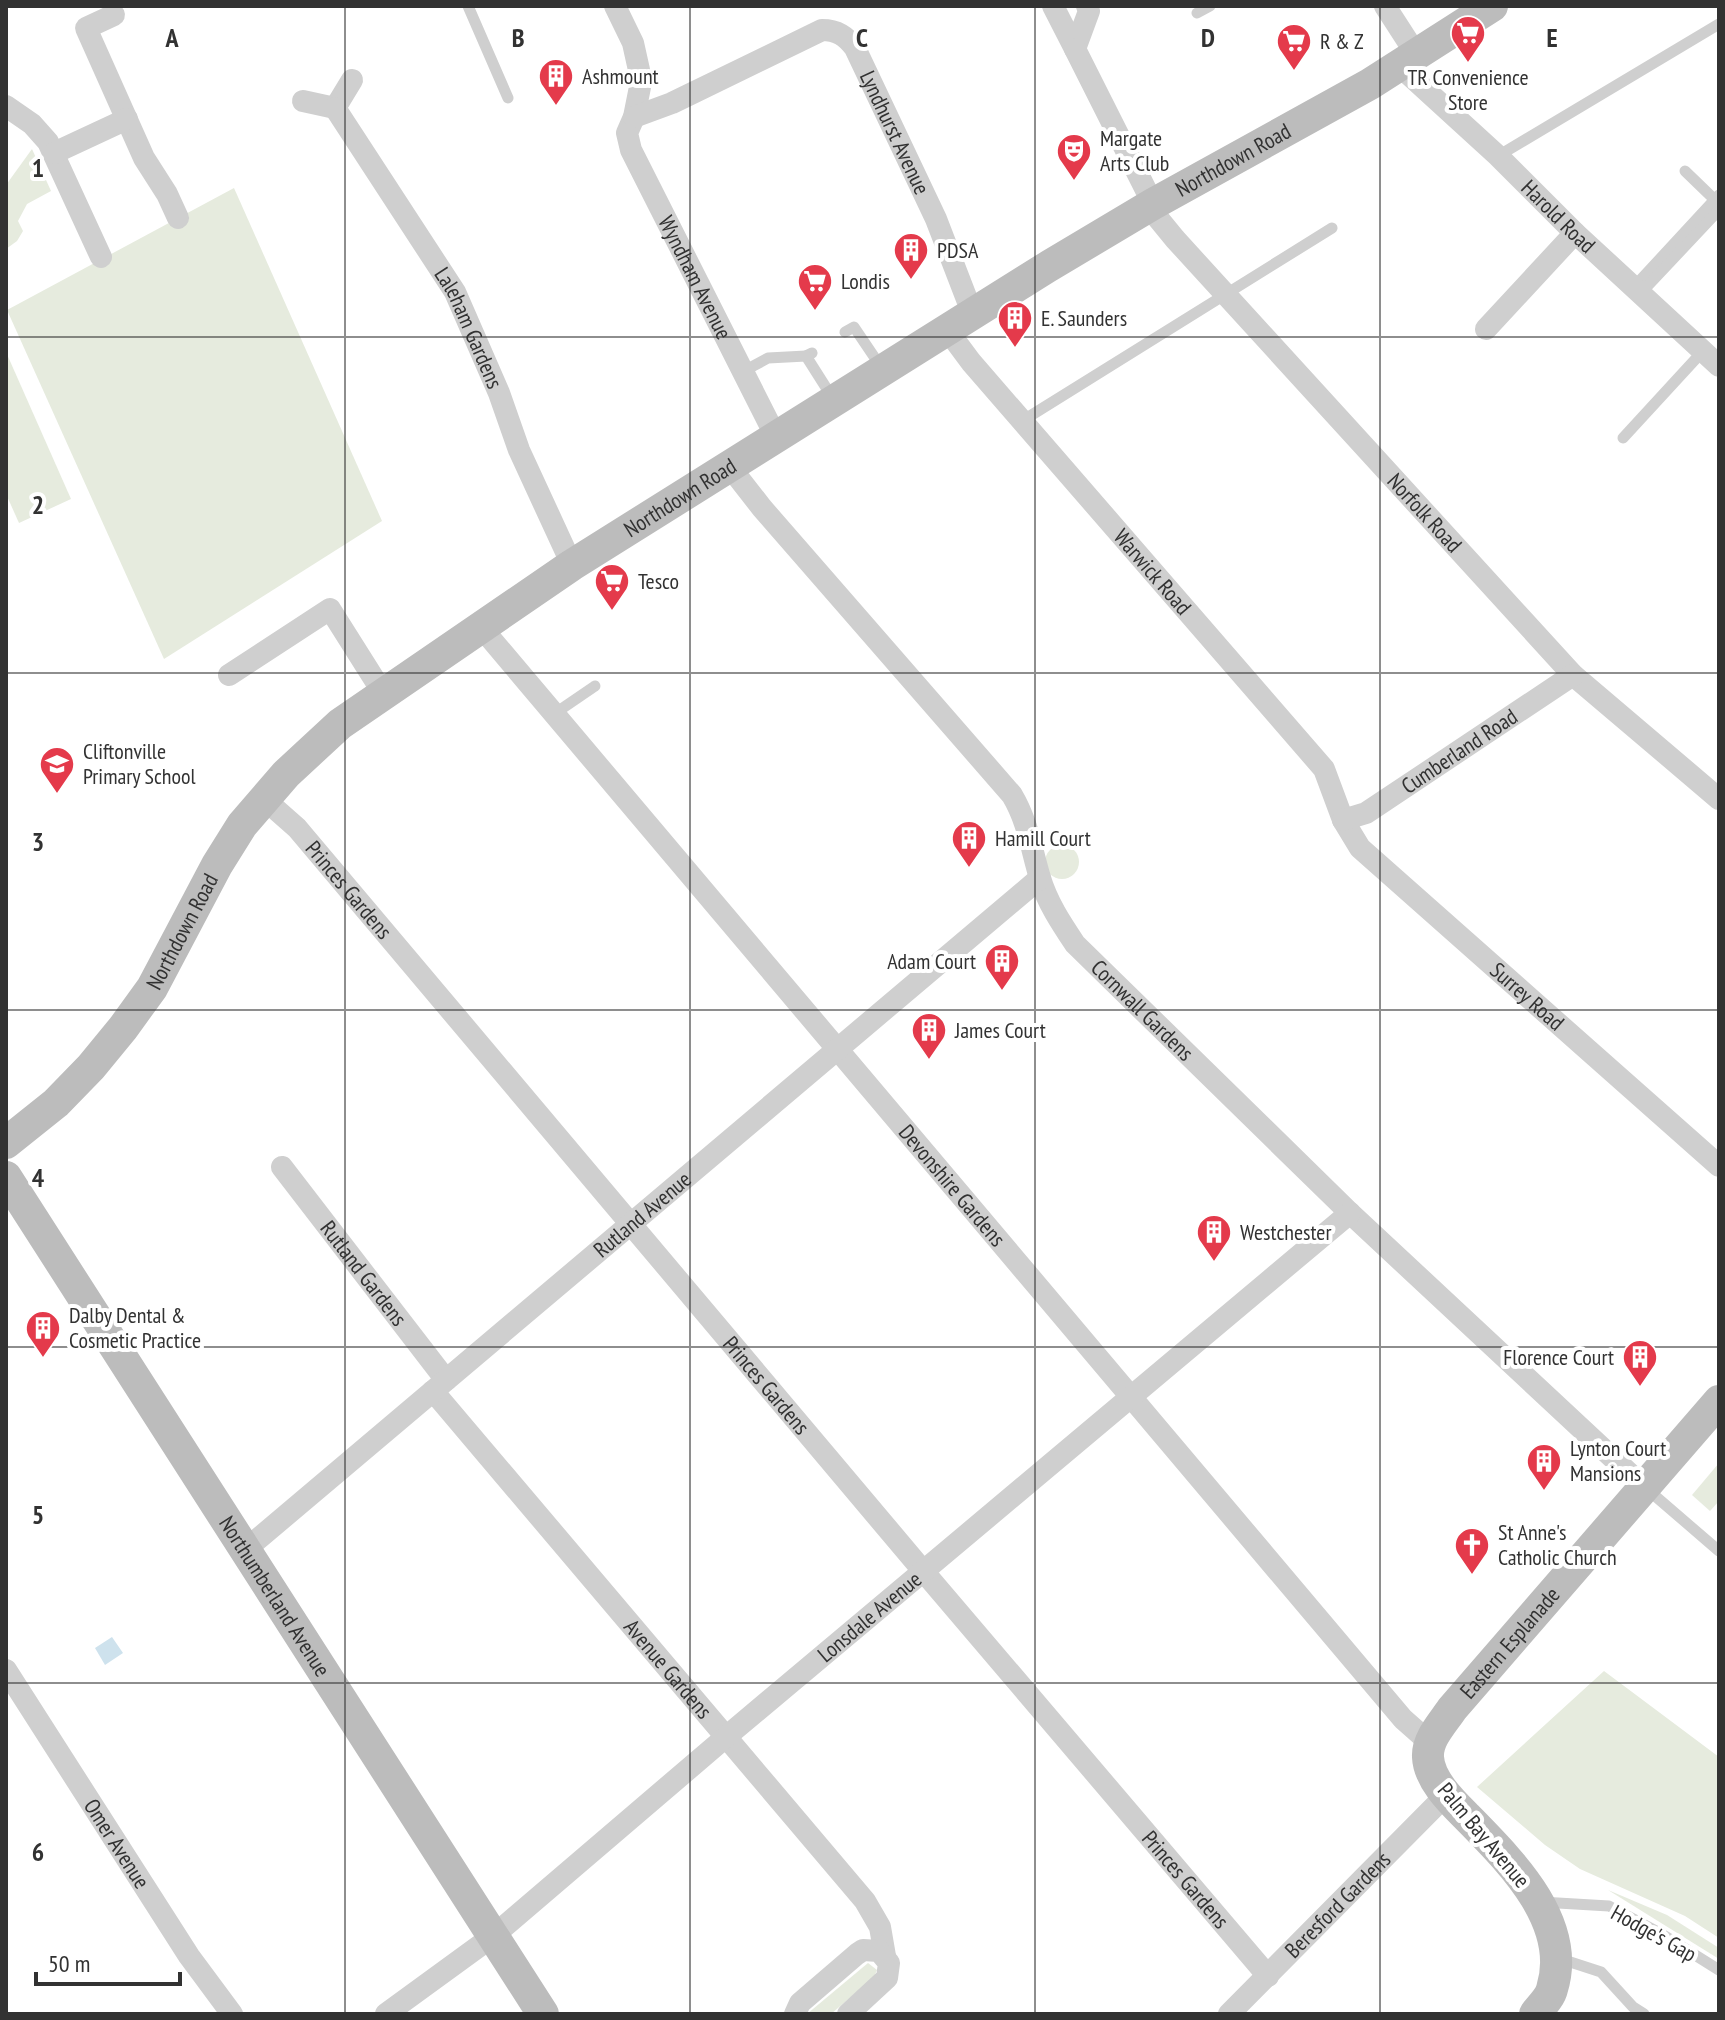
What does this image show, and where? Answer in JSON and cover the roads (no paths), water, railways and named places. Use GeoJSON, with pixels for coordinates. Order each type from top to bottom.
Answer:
{"type":"FeatureCollection","features":[{"type":"Feature","properties":{"kind":"main road","name":"Northdown Road"},"geometry":{"type":"LineString","coordinates":[[6,1143],[56,1103],[91,1067],[152,988],[233,838],[263,798],[340,724],[572,565],[883,370],[1153,204],[1242,157],[1492,6]]}},
{"type":"Feature","properties":{"kind":"main road","name":"Northumberland Avenue"},"geometry":{"type":"LineString","coordinates":[[6,1177],[543,2014]]}},
{"type":"Feature","properties":{"kind":"main road","name":"Eastern Esplanade"},"geometry":{"type":"LineString","coordinates":[[1429,1742],[1460,1701],[1719,1401]]}},
{"type":"Feature","properties":{"kind":"main road","name":"Palm Bay Avenue"},"geometry":{"type":"LineString","coordinates":[[1429,1742],[1427,1759],[1446,1795],[1502,1853],[1538,1902],[1555,1942],[1557,1958],[1552,1992],[1535,2014]]}},
{"type":"Feature","properties":{"kind":"street","name":"Wyndham Avenue"},"geometry":{"type":"LineString","coordinates":[[615,6],[633,43],[639,70],[640,87],[627,133],[631,150],[776,437]]}},
{"type":"Feature","properties":{"kind":"street","name":"Norfolk Road"},"geometry":{"type":"LineString","coordinates":[[1053,6],[1157,217],[1224,295],[1573,675],[1719,799]]}},
{"type":"Feature","properties":{"kind":"street"},"geometry":{"type":"LineString","coordinates":[[1075,49],[1089,11],[1087,6]]}},
{"type":"Feature","properties":{"kind":"street","name":"Harold Road"},"geometry":{"type":"LineString","coordinates":[[1385,6],[1408,59],[1406,72],[1711,359]]}},
{"type":"Feature","properties":{"kind":"street"},"geometry":{"type":"LineString","coordinates":[[114,15],[86,28],[151,171],[167,194],[178,218]]}},
{"type":"Feature","properties":{"kind":"street","name":"Lyndhurst Avenue"},"geometry":{"type":"LineString","coordinates":[[634,117],[672,103],[822,30],[841,34],[855,48],[862,62],[936,219],[975,313]]}},
{"type":"Feature","properties":{"kind":"street"},"geometry":{"type":"LineString","coordinates":[[303,101],[335,108],[352,80]]}},
{"type":"Feature","properties":{"kind":"street"},"geometry":{"type":"LineString","coordinates":[[6,106],[32,124],[54,153],[101,257]]}},
{"type":"Feature","properties":{"kind":"street","name":"Laleham Gardens"},"geometry":{"type":"LineString","coordinates":[[335,108],[455,292],[499,393],[519,450],[572,565]]}},
{"type":"Feature","properties":{"kind":"street"},"geometry":{"type":"LineString","coordinates":[[54,153],[127,119]]}},
{"type":"Feature","properties":{"kind":"street"},"geometry":{"type":"LineString","coordinates":[[1486,329],[1575,233]]}},
{"type":"Feature","properties":{"kind":"street","name":"Warwick Road"},"geometry":{"type":"LineString","coordinates":[[948,331],[1022,421],[1324,769],[1343,820]]}},
{"type":"Feature","properties":{"kind":"street","name":"Cornwall Gardens"},"geometry":{"type":"LineString","coordinates":[[730,467],[762,508],[1012,795],[1024,815],[1040,878],[1055,914],[1075,944],[1350,1213],[1644,1487]]}},
{"type":"Feature","properties":{"kind":"street"},"geometry":{"type":"LineString","coordinates":[[229,675],[330,609],[383,693]]}},
{"type":"Feature","properties":{"kind":"street","name":"Devonshire Gardens"},"geometry":{"type":"LineString","coordinates":[[480,626],[1374,1685],[1403,1719],[1429,1742]]}},
{"type":"Feature","properties":{"kind":"street","name":"Cumberland Road"},"geometry":{"type":"LineString","coordinates":[[1343,820],[1366,813],[1573,675]]}},
{"type":"Feature","properties":{"kind":"street","name":"Princes Gardens"},"geometry":{"type":"LineString","coordinates":[[263,798],[297,828],[1268,1976]]}},
{"type":"Feature","properties":{"kind":"street","name":"Surrey Road"},"geometry":{"type":"LineString","coordinates":[[1343,820],[1360,848],[1719,1166]]}},
{"type":"Feature","properties":{"kind":"street","name":"Rutland Avenue"},"geometry":{"type":"LineString","coordinates":[[245,1550],[1040,878]]}},
{"type":"Feature","properties":{"kind":"street","name":"Rutland Gardens"},"geometry":{"type":"LineString","coordinates":[[282,1167],[439,1385]]}},
{"type":"Feature","properties":{"kind":"street","name":"Lonsdale Avenue"},"geometry":{"type":"LineString","coordinates":[[386,2014],[493,1936],[1350,1213]]}},
{"type":"Feature","properties":{"kind":"street","name":"Avenue Gardens"},"geometry":{"type":"LineString","coordinates":[[439,1385],[865,1901],[880,1927],[885,1956]]}},
{"type":"Feature","properties":{"kind":"street","name":"Omer Avenue"},"geometry":{"type":"LineString","coordinates":[[6,1670],[189,1956],[232,2014]]}},
{"type":"Feature","properties":{"kind":"street","name":"Beresford Gardens"},"geometry":{"type":"LineString","coordinates":[[1229,2014],[1446,1795]]}},
{"type":"Feature","properties":{"kind":"street"},"geometry":{"type":"LineString","coordinates":[[795,2014],[800,2003],[857,1954],[871,1949],[885,1956],[889,1963],[887,1978],[848,2014]]}},
{"type":"Feature","properties":{"kind":"lane"},"geometry":{"type":"LineString","coordinates":[[468,6],[508,98]]}},
{"type":"Feature","properties":{"kind":"lane"},"geometry":{"type":"LineString","coordinates":[[1197,13],[1210,6]]}},
{"type":"Feature","properties":{"kind":"lane"},"geometry":{"type":"LineString","coordinates":[[1498,156],[1719,24]]}},
{"type":"Feature","properties":{"kind":"lane"},"geometry":{"type":"LineString","coordinates":[[1636,291],[1718,202],[1685,171]]}},
{"type":"Feature","properties":{"kind":"lane"},"geometry":{"type":"LineString","coordinates":[[1022,421],[1332,228]]}},
{"type":"Feature","properties":{"kind":"lane"},"geometry":{"type":"LineString","coordinates":[[845,332],[854,327],[883,370]]}},
{"type":"Feature","properties":{"kind":"lane"},"geometry":{"type":"LineString","coordinates":[[741,372],[768,358],[809,355],[835,401]]}},
{"type":"Feature","properties":{"kind":"lane"},"geometry":{"type":"LineString","coordinates":[[1623,438],[1711,359]]}},
{"type":"Feature","properties":{"kind":"lane"},"geometry":{"type":"LineString","coordinates":[[553,715],[595,686]]}},
{"type":"Feature","properties":{"kind":"lane"},"geometry":{"type":"LineString","coordinates":[[1644,1487],[1719,1551]]}},
{"type":"Feature","properties":{"kind":"lane","name":"Hodge's Gap"},"geometry":{"type":"LineString","coordinates":[[1538,1902],[1599,1903],[1609,1906],[1719,1970]]}},
{"type":"Feature","properties":{"kind":"lane"},"geometry":{"type":"LineString","coordinates":[[1557,1958],[1601,1972],[1633,2007],[1644,2014]]}},
{"type":"Feature","properties":{"kind":"water"},"geometry":{"type":"Polygon","coordinates":[[[112,1637],[123,1653],[105,1665],[95,1648],[112,1637]]]}},
{"type":"Feature","properties":{"kind":"place","name":"TR Convenience Store"},"geometry":{"type":"Point","coordinates":[1468,64]}},
{"type":"Feature","properties":{"kind":"place","name":"R & Z"},"geometry":{"type":"Point","coordinates":[1294,72]}},
{"type":"Feature","properties":{"kind":"place","name":"Ashmount"},"geometry":{"type":"Point","coordinates":[556,107]}},
{"type":"Feature","properties":{"kind":"place","name":"Margate Arts Club"},"geometry":{"type":"Point","coordinates":[1074,182]}},
{"type":"Feature","properties":{"kind":"place","name":"PDSA"},"geometry":{"type":"Point","coordinates":[911,281]}},
{"type":"Feature","properties":{"kind":"place","name":"Londis"},"geometry":{"type":"Point","coordinates":[815,312]}},
{"type":"Feature","properties":{"kind":"place","name":"E. Saunders"},"geometry":{"type":"Point","coordinates":[1015,349]}},
{"type":"Feature","properties":{"kind":"place","name":"Tesco"},"geometry":{"type":"Point","coordinates":[612,612]}},
{"type":"Feature","properties":{"kind":"place","name":"Cliftonville Primary School"},"geometry":{"type":"Point","coordinates":[57,795]}},
{"type":"Feature","properties":{"kind":"place","name":"Hamill Court"},"geometry":{"type":"Point","coordinates":[969,869]}},
{"type":"Feature","properties":{"kind":"place","name":"Adam Court"},"geometry":{"type":"Point","coordinates":[1002,992]}},
{"type":"Feature","properties":{"kind":"place","name":"James Court"},"geometry":{"type":"Point","coordinates":[929,1061]}},
{"type":"Feature","properties":{"kind":"place","name":"Westchester"},"geometry":{"type":"Point","coordinates":[1214,1263]}},
{"type":"Feature","properties":{"kind":"place","name":"Dalby Dental & Cosmetic Practice"},"geometry":{"type":"Point","coordinates":[43,1359]}},
{"type":"Feature","properties":{"kind":"place","name":"Florence Court"},"geometry":{"type":"Point","coordinates":[1640,1388]}},
{"type":"Feature","properties":{"kind":"place","name":"Lynton Court Mansions"},"geometry":{"type":"Point","coordinates":[1544,1492]}},
{"type":"Feature","properties":{"kind":"place","name":"St Anne's Catholic Church"},"geometry":{"type":"Point","coordinates":[1472,1576]}}]}
